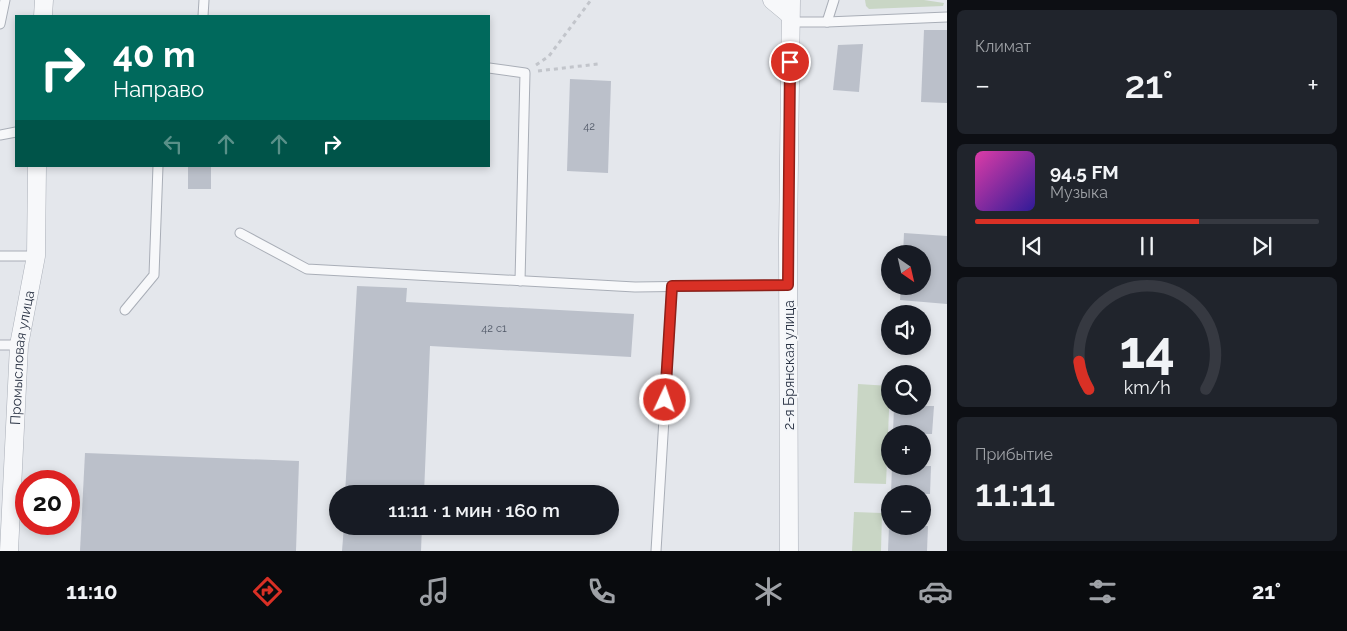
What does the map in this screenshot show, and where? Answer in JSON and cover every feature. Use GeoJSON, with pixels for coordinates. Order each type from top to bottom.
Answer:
{"type":"FeatureCollection","features":[{"type":"Feature","properties":{"kind":"street"},"geometry":{"type":"LineString","coordinates":[[43,15],[44,0]]}},
{"type":"Feature","properties":{"kind":"street"},"geometry":{"type":"LineString","coordinates":[[772,0],[790,12]]}},
{"type":"Feature","properties":{"kind":"street","name":"2-я Брянская улица"},"geometry":{"type":"LineString","coordinates":[[789,551],[790,12]]}},
{"type":"Feature","properties":{"kind":"street","name":"Промысловая улица"},"geometry":{"type":"LineString","coordinates":[[6,543],[19,346],[36,256],[37,167]]}},
{"type":"Feature","properties":{"kind":"lane"},"geometry":{"type":"LineString","coordinates":[[0,24],[6,0]]}},
{"type":"Feature","properties":{"kind":"lane"},"geometry":{"type":"LineString","coordinates":[[203,15],[204,0]]}},
{"type":"Feature","properties":{"kind":"lane"},"geometry":{"type":"LineString","coordinates":[[827,22],[834,0]]}},
{"type":"Feature","properties":{"kind":"lane"},"geometry":{"type":"LineString","coordinates":[[790,12],[827,22],[947,18]]}},
{"type":"Feature","properties":{"kind":"lane"},"geometry":{"type":"LineString","coordinates":[[490,68],[525,73],[520,281]]}},
{"type":"Feature","properties":{"kind":"lane"},"geometry":{"type":"LineString","coordinates":[[0,135],[15,132]]}},
{"type":"Feature","properties":{"kind":"lane"},"geometry":{"type":"LineString","coordinates":[[125,310],[154,275],[158,167]]}},
{"type":"Feature","properties":{"kind":"lane"},"geometry":{"type":"LineString","coordinates":[[240,233],[307,269],[635,287],[788,285]]}},
{"type":"Feature","properties":{"kind":"lane"},"geometry":{"type":"LineString","coordinates":[[0,256],[36,256]]}},
{"type":"Feature","properties":{"kind":"lane"},"geometry":{"type":"LineString","coordinates":[[656,551],[672,286]]}},
{"type":"Feature","properties":{"kind":"lane"},"geometry":{"type":"LineString","coordinates":[[0,345],[19,346]]}},
{"type":"Feature","properties":{"kind":"path"},"geometry":{"type":"LineString","coordinates":[[525,73],[549,56],[592,0]]}},
{"type":"Feature","properties":{"kind":"path"},"geometry":{"type":"LineString","coordinates":[[525,73],[598,64]]}},
{"type":"Feature","properties":{"kind":"green space"},"geometry":{"type":"Polygon","coordinates":[[[865,0],[924,0],[944,3],[943,6],[869,9],[866,6],[865,0]]]}},
{"type":"Feature","properties":{"kind":"green space"},"geometry":{"type":"Polygon","coordinates":[[[858,384],[881,385],[881,415],[889,415],[888,425],[881,425],[881,475],[886,475],[886,484],[854,483],[858,384]]]}},
{"type":"Feature","properties":{"kind":"green space"},"geometry":{"type":"Polygon","coordinates":[[[854,512],[881,513],[881,551],[852,551],[854,512]]]}},
{"type":"Feature","properties":{"kind":"building"},"geometry":{"type":"Polygon","coordinates":[[[924,30],[947,30],[947,103],[921,102],[924,30]]]}},
{"type":"Feature","properties":{"kind":"building"},"geometry":{"type":"Polygon","coordinates":[[[863,44],[859,92],[833,90],[838,45],[863,44]]]}},
{"type":"Feature","properties":{"kind":"building"},"geometry":{"type":"Polygon","coordinates":[[[570,79],[611,81],[608,173],[567,171],[570,79]]]}},
{"type":"Feature","properties":{"kind":"building"},"geometry":{"type":"Polygon","coordinates":[[[188,167],[211,167],[211,189],[188,189],[188,167]]]}},
{"type":"Feature","properties":{"kind":"building"},"geometry":{"type":"Polygon","coordinates":[[[904,233],[947,236],[947,304],[900,300],[900,295],[931,295],[931,245],[903,245],[904,233]]]}},
{"type":"Feature","properties":{"kind":"building"},"geometry":{"type":"Polygon","coordinates":[[[357,286],[407,288],[406,302],[634,314],[631,357],[430,346],[424,485],[346,485],[357,286]]]}},
{"type":"Feature","properties":{"kind":"building"},"geometry":{"type":"Polygon","coordinates":[[[931,406],[934,406],[932,434],[931,425],[893,425],[894,415],[931,415],[931,406]]]}},
{"type":"Feature","properties":{"kind":"building"},"geometry":{"type":"Polygon","coordinates":[[[85,453],[299,461],[296,551],[80,551],[85,453]]]}},
{"type":"Feature","properties":{"kind":"building"},"geometry":{"type":"Polygon","coordinates":[[[892,475],[931,475],[930,485],[891,485],[892,475]]]}},
{"type":"Feature","properties":{"kind":"building"},"geometry":{"type":"Polygon","coordinates":[[[343,535],[422,535],[421,551],[342,551],[343,535]]]}},
{"type":"Feature","properties":{"kind":"building"},"geometry":{"type":"Polygon","coordinates":[[[889,535],[928,535],[927,551],[888,551],[889,535]]]}},
{"type":"Feature","properties":{"kind":"route"},"geometry":{"type":"LineString","coordinates":[[665,400],[672,286],[788,285],[790,62]]}}]}
